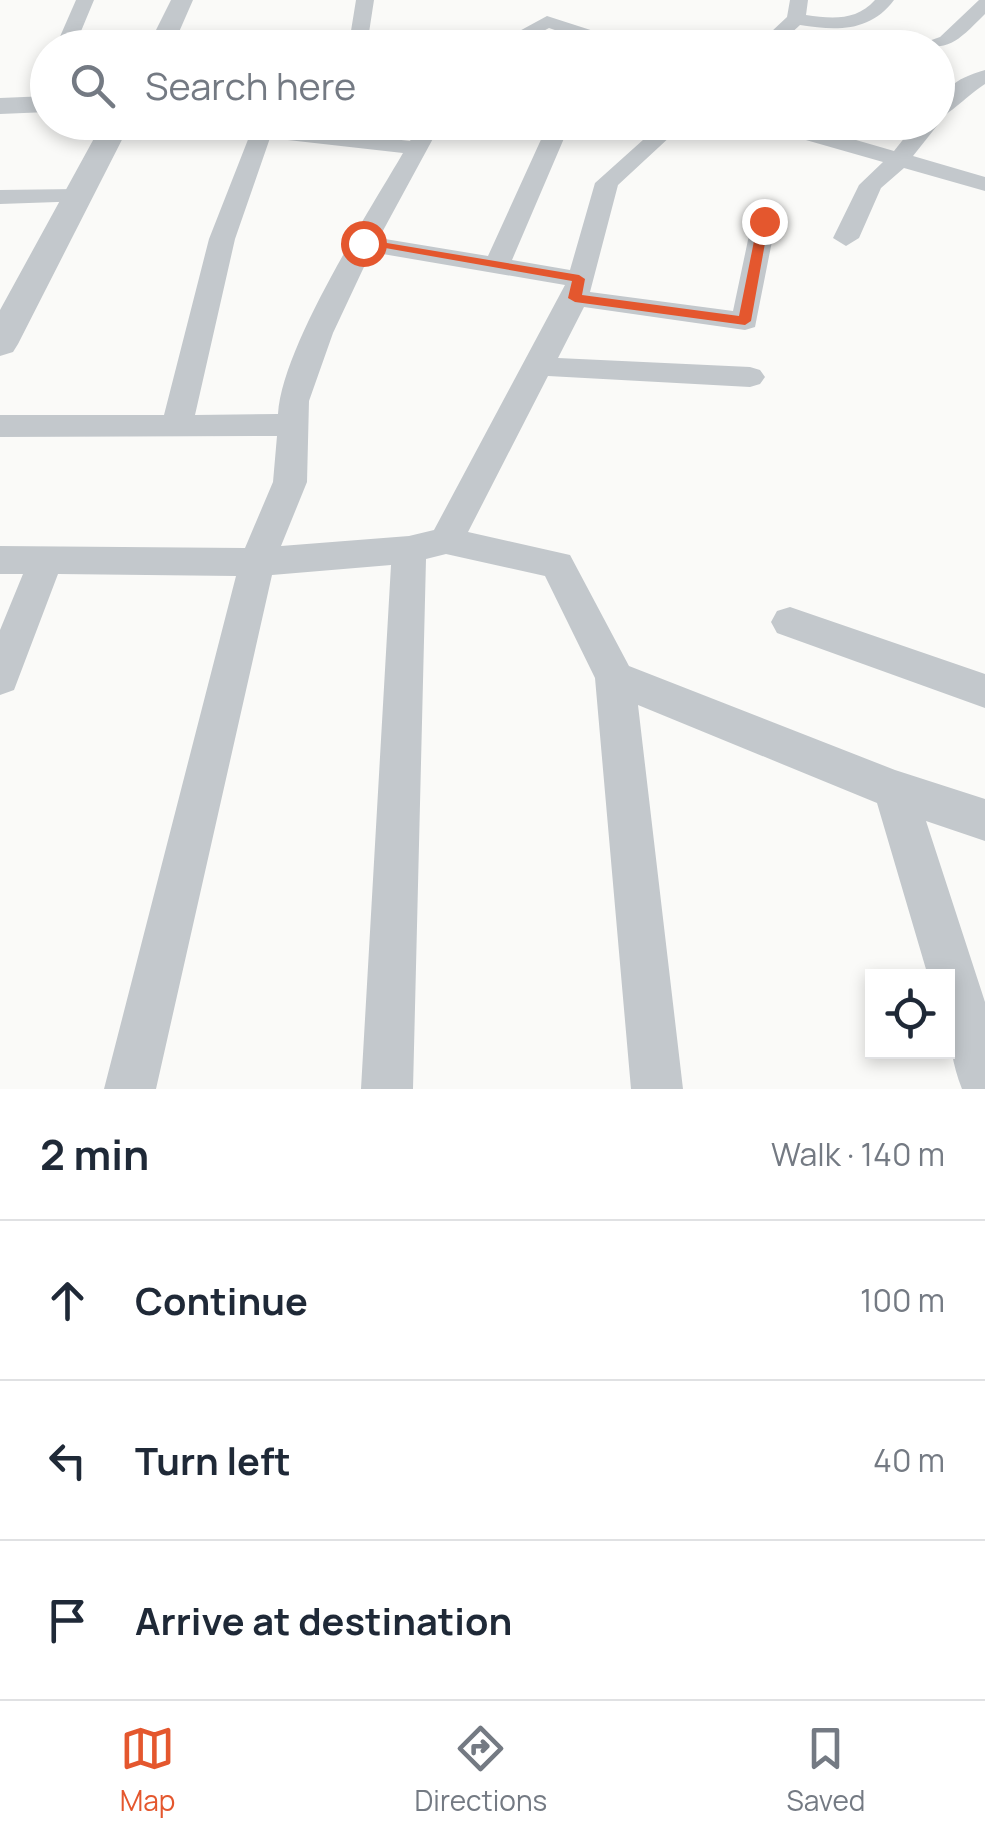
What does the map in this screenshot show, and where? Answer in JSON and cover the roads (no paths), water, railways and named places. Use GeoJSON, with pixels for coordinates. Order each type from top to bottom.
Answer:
{"type":"FeatureCollection","features":[{"type":"Feature","properties":{"kind":"street"},"geometry":{"type":"LineString","coordinates":[[72,30],[85,0]]}},
{"type":"Feature","properties":{"kind":"street"},"geometry":{"type":"LineString","coordinates":[[168,30],[182,0]]}},
{"type":"Feature","properties":{"kind":"street"},"geometry":{"type":"LineString","coordinates":[[361,30],[366,0]]}},
{"type":"Feature","properties":{"kind":"street"},"geometry":{"type":"LineString","coordinates":[[779,30],[797,10],[842,26],[876,12],[884,0]]}},
{"type":"Feature","properties":{"kind":"street"},"geometry":{"type":"LineString","coordinates":[[955,33],[985,4]]}},
{"type":"Feature","properties":{"kind":"street"},"geometry":{"type":"LineString","coordinates":[[530,30],[548,20],[576,30]]}},
{"type":"Feature","properties":{"kind":"street"},"geometry":{"type":"LineString","coordinates":[[955,54],[985,64]]}},
{"type":"Feature","properties":{"kind":"street"},"geometry":{"type":"LineString","coordinates":[[955,94],[985,76]]}},
{"type":"Feature","properties":{"kind":"street"},"geometry":{"type":"LineString","coordinates":[[0,106],[30,101]]}},
{"type":"Feature","properties":{"kind":"street"},"geometry":{"type":"LineString","coordinates":[[0,344],[108,140]]}},
{"type":"Feature","properties":{"kind":"street"},"geometry":{"type":"LineString","coordinates":[[177,425],[222,239],[262,140]]}},
{"type":"Feature","properties":{"kind":"street"},"geometry":{"type":"LineString","coordinates":[[360,140],[417,148]]}},
{"type":"Feature","properties":{"kind":"street"},"geometry":{"type":"LineString","coordinates":[[130,1089],[257,562],[290,482],[294,401],[318,333],[422,140]]}},
{"type":"Feature","properties":{"kind":"street"},"geometry":{"type":"LineString","coordinates":[[496,267],[552,140]]}},
{"type":"Feature","properties":{"kind":"street"},"geometry":{"type":"LineString","coordinates":[[387,1089],[428,545],[539,366],[577,288],[608,183],[656,140]]}},
{"type":"Feature","properties":{"kind":"street"},"geometry":{"type":"LineString","coordinates":[[835,140],[897,162],[985,184]]}},
{"type":"Feature","properties":{"kind":"street"},"geometry":{"type":"LineString","coordinates":[[846,238],[870,185],[915,140]]}},
{"type":"Feature","properties":{"kind":"street"},"geometry":{"type":"LineString","coordinates":[[0,197],[78,196]]}},
{"type":"Feature","properties":{"kind":"street"},"geometry":{"type":"LineString","coordinates":[[363,243],[496,267],[577,288],[745,321],[764,221]]}},
{"type":"Feature","properties":{"kind":"street"},"geometry":{"type":"LineString","coordinates":[[539,366],[750,377]]}},
{"type":"Feature","properties":{"kind":"street"},"geometry":{"type":"LineString","coordinates":[[0,426],[293,425]]}},
{"type":"Feature","properties":{"kind":"street"},"geometry":{"type":"LineString","coordinates":[[0,560],[257,562],[428,545],[557,565],[615,678],[657,1089]]}},
{"type":"Feature","properties":{"kind":"street"},"geometry":{"type":"LineString","coordinates":[[0,678],[46,560]]}},
{"type":"Feature","properties":{"kind":"street"},"geometry":{"type":"LineString","coordinates":[[790,622],[985,691]]}},
{"type":"Feature","properties":{"kind":"street"},"geometry":{"type":"LineString","coordinates":[[615,678],[894,790],[985,820]]}},
{"type":"Feature","properties":{"kind":"street"},"geometry":{"type":"LineString","coordinates":[[894,790],[985,1081]]}}]}
